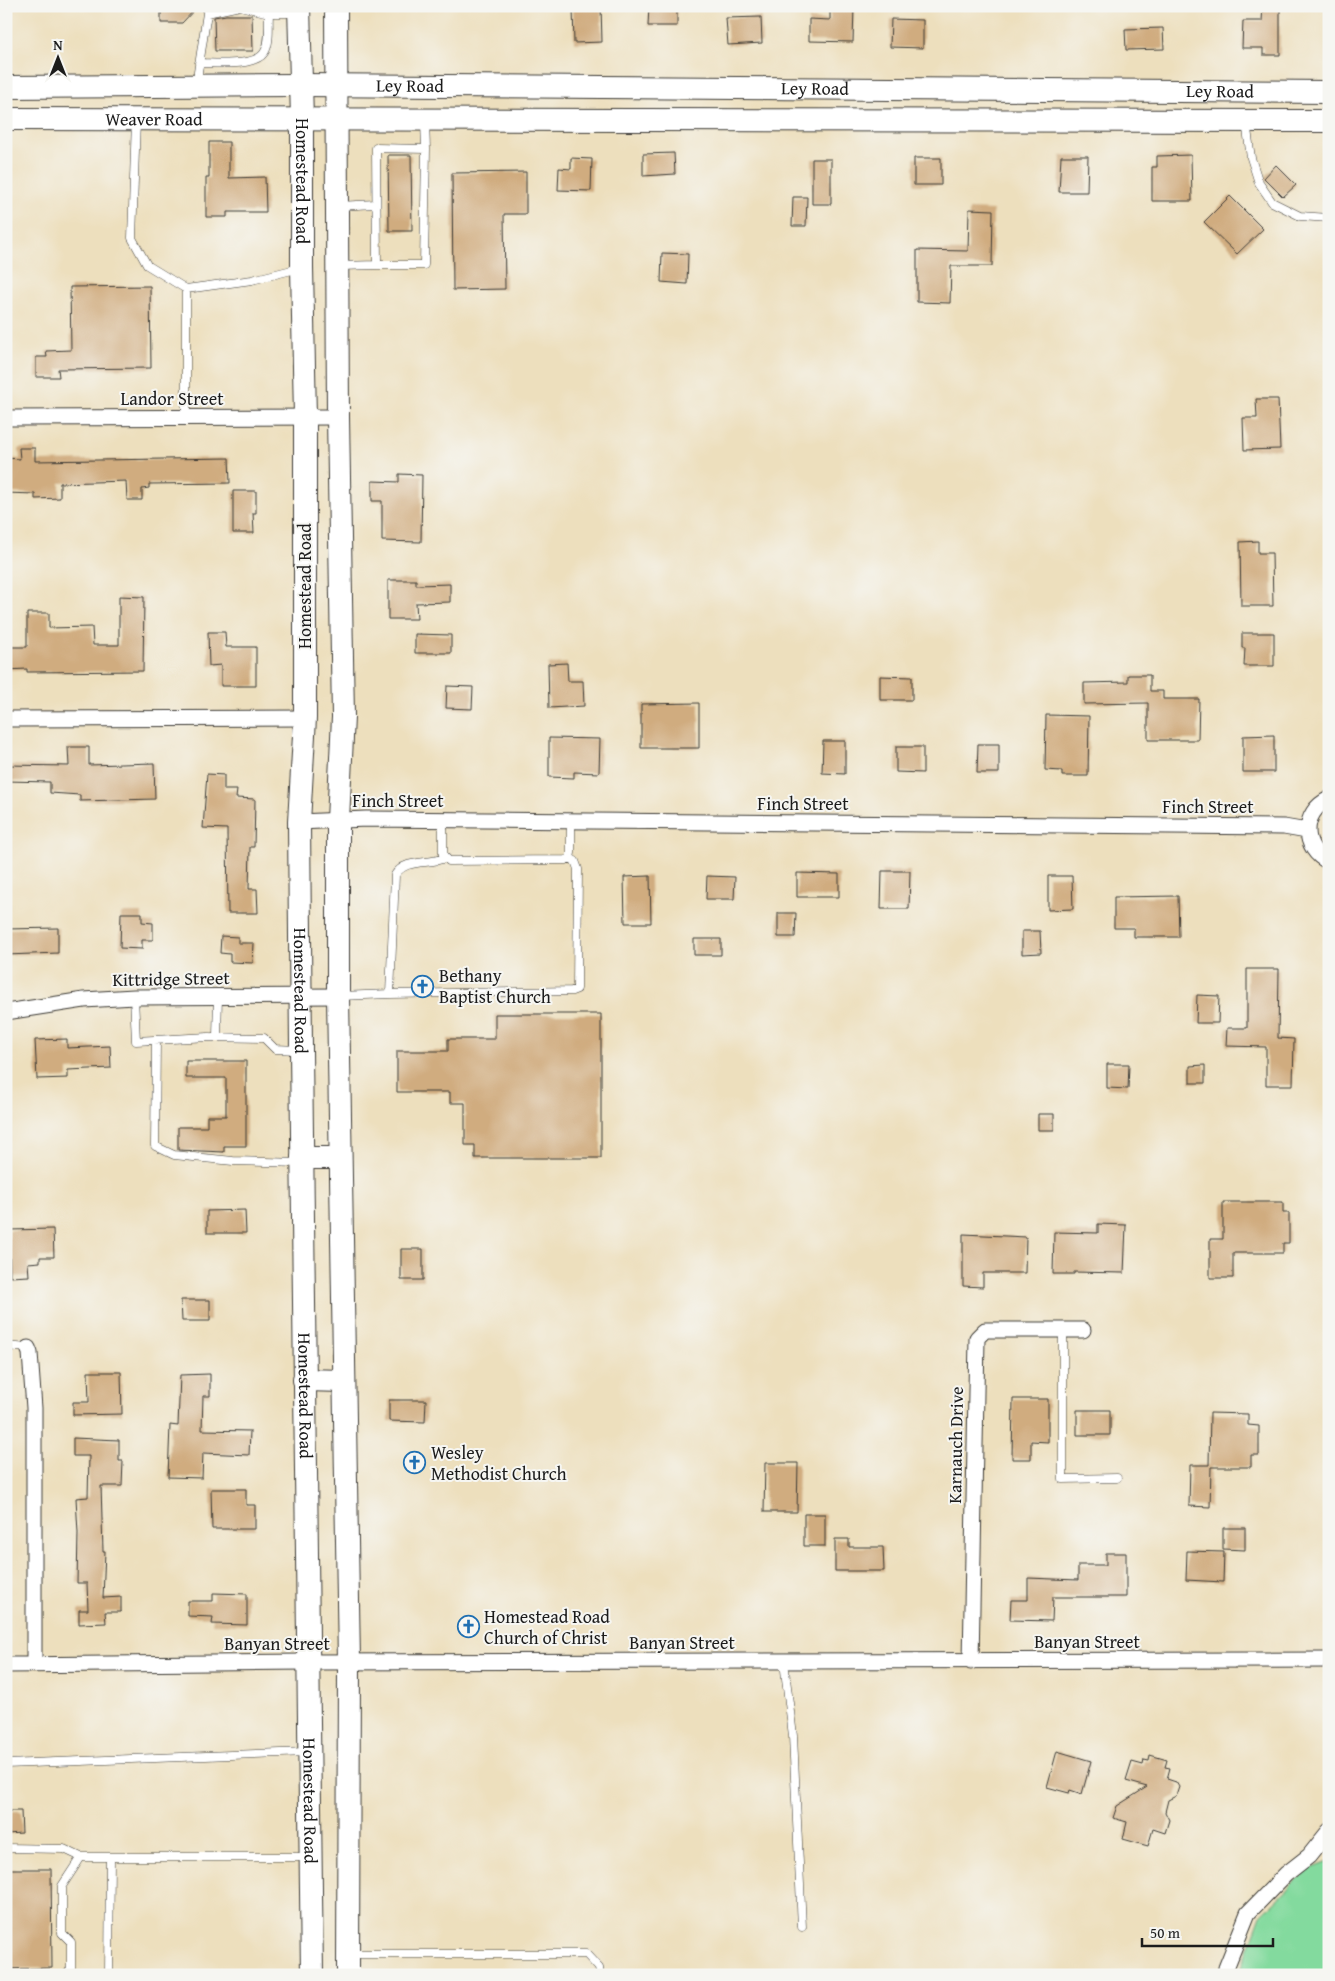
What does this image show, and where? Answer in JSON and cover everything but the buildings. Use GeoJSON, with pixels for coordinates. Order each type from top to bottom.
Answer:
{"type":"FeatureCollection","features":[{"type":"Feature","properties":{"kind":"main road","name":"Homestead Road"},"geometry":{"type":"LineString","coordinates":[[336,6],[338,417],[344,717],[338,820],[338,996],[349,1662],[348,1964]]}},
{"type":"Feature","properties":{"kind":"main road","name":"Homestead Road"},"geometry":{"type":"LineString","coordinates":[[299,10],[305,417],[304,718],[299,822],[300,1050],[312,1975]]}},
{"type":"Feature","properties":{"kind":"main road","name":"Ley Road"},"geometry":{"type":"LineString","coordinates":[[301,85],[1329,92]]}},
{"type":"Feature","properties":{"kind":"main road","name":"Weaver Road"},"geometry":{"type":"LineString","coordinates":[[6,87],[301,85]]}},
{"type":"Feature","properties":{"kind":"main road"},"geometry":{"type":"LineString","coordinates":[[696,120],[699,89]]}},
{"type":"Feature","properties":{"kind":"main road"},"geometry":{"type":"LineString","coordinates":[[896,120],[898,90]]}},
{"type":"Feature","properties":{"kind":"main road"},"geometry":{"type":"LineString","coordinates":[[1084,120],[1085,91]]}},
{"type":"Feature","properties":{"kind":"main road","name":"Weaver Road"},"geometry":{"type":"LineString","coordinates":[[6,119],[302,119]]}},
{"type":"Feature","properties":{"kind":"main road","name":"Ley Road"},"geometry":{"type":"LineString","coordinates":[[302,119],[1329,120]]}},
{"type":"Feature","properties":{"kind":"main road"},"geometry":{"type":"LineString","coordinates":[[302,1161],[340,1158]]}},
{"type":"Feature","properties":{"kind":"main road"},"geometry":{"type":"LineString","coordinates":[[304,1380],[344,1382]]}},
{"type":"Feature","properties":{"kind":"street","name":"Landor Street"},"geometry":{"type":"LineString","coordinates":[[6,418],[338,417]]}},
{"type":"Feature","properties":{"kind":"street"},"geometry":{"type":"LineString","coordinates":[[6,719],[304,718]]}},
{"type":"Feature","properties":{"kind":"street"},"geometry":{"type":"LineString","coordinates":[[1329,799],[1322,802],[1314,810],[1309,820],[1307,831],[1314,851],[1322,859],[1329,862]]}},
{"type":"Feature","properties":{"kind":"street","name":"Finch Street"},"geometry":{"type":"LineString","coordinates":[[299,822],[443,820],[1284,826],[1307,831]]}},
{"type":"Feature","properties":{"kind":"street","name":"Kittridge Street"},"geometry":{"type":"LineString","coordinates":[[6,1012],[84,1000],[134,997],[338,996]]}},
{"type":"Feature","properties":{"kind":"street","name":"Karnauch Drive"},"geometry":{"type":"LineString","coordinates":[[972,1662],[977,1338],[985,1330],[1082,1330]]}},
{"type":"Feature","properties":{"kind":"street"},"geometry":{"type":"LineString","coordinates":[[28,1348],[34,1408],[34,1665]]}},
{"type":"Feature","properties":{"kind":"street","name":"Banyan Street"},"geometry":{"type":"LineString","coordinates":[[6,1665],[308,1662],[1329,1660]]}},
{"type":"Feature","properties":{"kind":"street"},"geometry":{"type":"LineString","coordinates":[[1226,1975],[1226,1968],[1248,1913],[1286,1874],[1309,1856],[1329,1831]]}},
{"type":"Feature","properties":{"kind":"street"},"geometry":{"type":"LineString","coordinates":[[1309,1856],[1329,1853]]}},
{"type":"Feature","properties":{"kind":"lane"},"geometry":{"type":"LineString","coordinates":[[198,86],[199,63],[207,13],[240,6],[269,13],[299,10]]}},
{"type":"Feature","properties":{"kind":"lane"},"geometry":{"type":"LineString","coordinates":[[199,63],[237,63],[257,59],[265,52],[268,40],[269,13]]}},
{"type":"Feature","properties":{"kind":"lane"},"geometry":{"type":"LineString","coordinates":[[136,119],[132,238],[147,265],[186,289],[252,280],[302,267]]}},
{"type":"Feature","properties":{"kind":"lane"},"geometry":{"type":"LineString","coordinates":[[337,266],[424,265],[425,120]]}},
{"type":"Feature","properties":{"kind":"lane"},"geometry":{"type":"LineString","coordinates":[[1246,120],[1252,158],[1259,183],[1272,202],[1300,216],[1329,218]]}},
{"type":"Feature","properties":{"kind":"lane"},"geometry":{"type":"LineString","coordinates":[[377,265],[376,148],[426,149]]}},
{"type":"Feature","properties":{"kind":"lane"},"geometry":{"type":"LineString","coordinates":[[337,206],[375,204]]}},
{"type":"Feature","properties":{"kind":"lane"},"geometry":{"type":"LineString","coordinates":[[186,289],[186,418]]}},
{"type":"Feature","properties":{"kind":"lane"},"geometry":{"type":"LineString","coordinates":[[338,996],[572,991],[577,989],[578,868],[576,861],[570,858],[566,860],[449,861],[443,855],[443,820]]}},
{"type":"Feature","properties":{"kind":"lane"},"geometry":{"type":"LineString","coordinates":[[570,858],[571,821]]}},
{"type":"Feature","properties":{"kind":"lane"},"geometry":{"type":"LineString","coordinates":[[390,994],[393,879],[398,870],[413,863],[438,861],[445,858]]}},
{"type":"Feature","properties":{"kind":"lane"},"geometry":{"type":"LineString","coordinates":[[217,1037],[218,996]]}},
{"type":"Feature","properties":{"kind":"lane"},"geometry":{"type":"LineString","coordinates":[[134,997],[136,1041],[217,1037],[264,1038],[274,1049],[300,1050]]}},
{"type":"Feature","properties":{"kind":"lane"},"geometry":{"type":"LineString","coordinates":[[156,1040],[155,1146],[174,1155],[233,1161],[302,1161]]}},
{"type":"Feature","properties":{"kind":"lane"},"geometry":{"type":"LineString","coordinates":[[1063,1330],[1063,1479],[1117,1478]]}},
{"type":"Feature","properties":{"kind":"lane"},"geometry":{"type":"LineString","coordinates":[[6,1346],[28,1348]]}},
{"type":"Feature","properties":{"kind":"lane"},"geometry":{"type":"LineString","coordinates":[[784,1662],[793,1736],[802,1927]]}},
{"type":"Feature","properties":{"kind":"lane"},"geometry":{"type":"LineString","coordinates":[[6,1764],[309,1752]]}},
{"type":"Feature","properties":{"kind":"lane"},"geometry":{"type":"LineString","coordinates":[[6,1848],[64,1849],[81,1857],[311,1857]]}},
{"type":"Feature","properties":{"kind":"lane"},"geometry":{"type":"LineString","coordinates":[[67,1975],[72,1968],[71,1942],[62,1933],[62,1886],[81,1857]]}},
{"type":"Feature","properties":{"kind":"lane"},"geometry":{"type":"LineString","coordinates":[[109,1975],[110,1857]]}},
{"type":"Feature","properties":{"kind":"lane"},"geometry":{"type":"LineString","coordinates":[[348,1964],[586,1954],[600,1968],[600,1975]]}},
{"type":"Feature","properties":{"kind":"green space"},"geometry":{"type":"Polygon","coordinates":[[[1329,1861],[1329,1975],[1239,1975],[1261,1915],[1308,1869],[1329,1861]]]}},
{"type":"Feature","properties":{"kind":"place","name":"Bethany Baptist Church"},"geometry":{"type":"Point","coordinates":[423,986]}},
{"type":"Feature","properties":{"kind":"place","name":"Wesley Methodist Church"},"geometry":{"type":"Point","coordinates":[415,1463]}},
{"type":"Feature","properties":{"kind":"place","name":"Homestead Road Church of Christ"},"geometry":{"type":"Point","coordinates":[468,1627]}}]}
